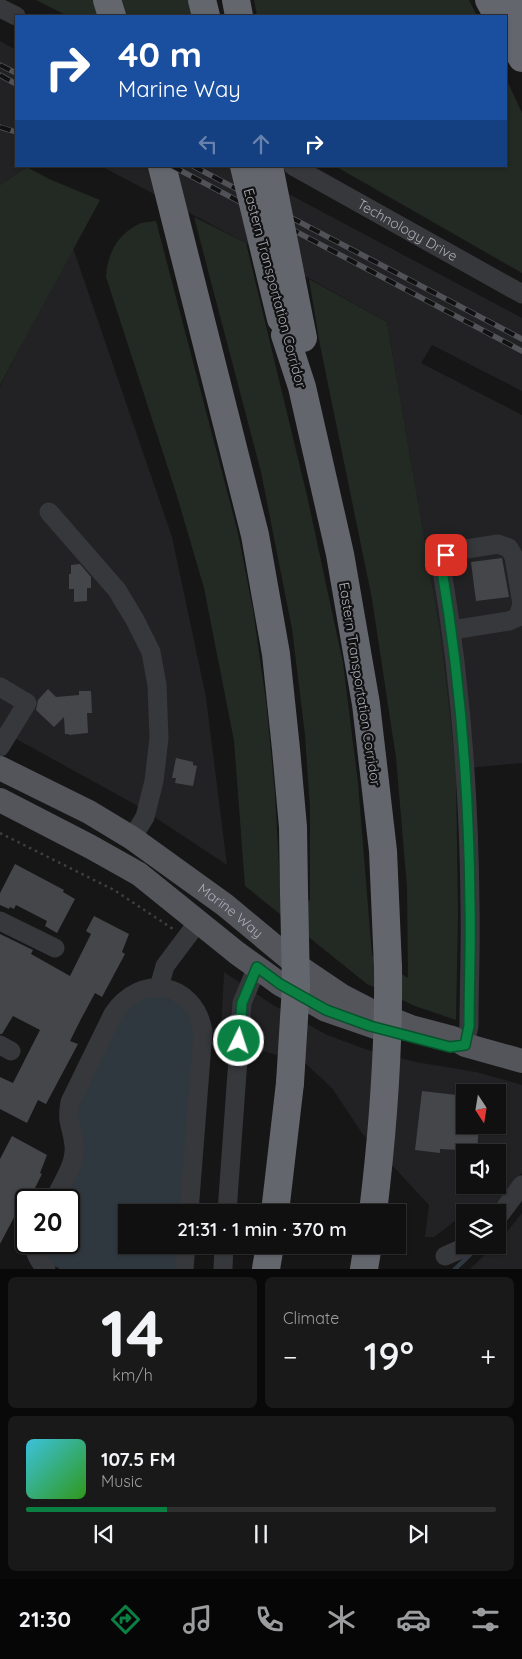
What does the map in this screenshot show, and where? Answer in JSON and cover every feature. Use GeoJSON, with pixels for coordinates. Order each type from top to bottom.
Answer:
{"type":"FeatureCollection","features":[{"type":"Feature","properties":{"kind":"highway"},"geometry":{"type":"LineString","coordinates":[[106,0],[112,15]]}},
{"type":"Feature","properties":{"kind":"highway"},"geometry":{"type":"LineString","coordinates":[[123,0],[126,15]]}},
{"type":"Feature","properties":{"kind":"highway"},"geometry":{"type":"LineString","coordinates":[[236,0],[239,15]]}},
{"type":"Feature","properties":{"kind":"highway"},"geometry":{"type":"LineString","coordinates":[[489,0],[497,15]]}},
{"type":"Feature","properties":{"kind":"highway"},"geometry":{"type":"LineString","coordinates":[[512,0],[522,21]]}},
{"type":"Feature","properties":{"kind":"highway"},"geometry":{"type":"LineString","coordinates":[[507,33],[522,58]]}},
{"type":"Feature","properties":{"kind":"highway"},"geometry":{"type":"LineString","coordinates":[[162,167],[256,535],[274,645],[286,749],[292,817],[296,986],[290,1083],[276,1204]]}},
{"type":"Feature","properties":{"kind":"highway","name":"Eastern Transportation Corridor"},"geometry":{"type":"LineString","coordinates":[[244,167],[294,337],[302,387],[340,554],[366,704],[383,851],[389,1015],[382,1134],[374,1204]]}},
{"type":"Feature","properties":{"kind":"highway"},"geometry":{"type":"LineString","coordinates":[[269,167],[294,337]]}},
{"type":"Feature","properties":{"kind":"highway"},"geometry":{"type":"LineString","coordinates":[[266,1269],[268,1254]]}},
{"type":"Feature","properties":{"kind":"highway"},"geometry":{"type":"LineString","coordinates":[[364,1269],[366,1254]]}},
{"type":"Feature","properties":{"kind":"main road","name":"Marine Way"},"geometry":{"type":"LineString","coordinates":[[0,768],[89,812],[132,838],[225,905],[302,969],[342,996],[373,1012],[412,1027],[453,1038],[465,1045],[522,1061]]}},
{"type":"Feature","properties":{"kind":"main road","name":"Marine Way"},"geometry":{"type":"LineString","coordinates":[[0,800],[139,874],[192,929],[257,967],[280,984],[326,1010],[370,1026],[450,1047],[465,1045]]}},
{"type":"Feature","properties":{"kind":"street"},"geometry":{"type":"LineString","coordinates":[[0,8],[15,16]]}},
{"type":"Feature","properties":{"kind":"street","name":"Technology Drive"},"geometry":{"type":"LineString","coordinates":[[295,167],[522,294]]}},
{"type":"Feature","properties":{"kind":"street"},"geometry":{"type":"LineString","coordinates":[[49,512],[117,590],[151,652],[157,685],[159,738],[154,780],[145,817],[132,838]]}},
{"type":"Feature","properties":{"kind":"street"},"geometry":{"type":"LineString","coordinates":[[452,630],[508,621],[518,617],[522,604],[514,557],[509,548],[498,544],[454,551],[446,555],[441,564],[452,630],[464,769],[470,904],[469,1026],[465,1045]]}},
{"type":"Feature","properties":{"kind":"street"},"geometry":{"type":"LineString","coordinates":[[0,687],[27,703],[0,747]]}},
{"type":"Feature","properties":{"kind":"street"},"geometry":{"type":"LineString","coordinates":[[0,921],[55,948]]}},
{"type":"Feature","properties":{"kind":"street"},"geometry":{"type":"LineString","coordinates":[[159,987],[165,966],[192,929]]}},
{"type":"Feature","properties":{"kind":"street"},"geometry":{"type":"LineString","coordinates":[[228,1204],[242,1003],[257,967]]}},
{"type":"Feature","properties":{"kind":"street"},"geometry":{"type":"LineString","coordinates":[[59,1189],[72,1162],[74,1145],[68,1116],[70,1102],[113,1014],[120,1003],[132,994],[145,988],[159,987],[171,989],[181,995],[193,1007],[201,1020],[203,1031],[189,1204]]}},
{"type":"Feature","properties":{"kind":"street"},"geometry":{"type":"LineString","coordinates":[[506,1206],[522,1185]]}},
{"type":"Feature","properties":{"kind":"street"},"geometry":{"type":"LineString","coordinates":[[445,1256],[456,1251]]}},
{"type":"Feature","properties":{"kind":"street"},"geometry":{"type":"LineString","coordinates":[[36,1254],[46,1269]]}},
{"type":"Feature","properties":{"kind":"street"},"geometry":{"type":"LineString","coordinates":[[184,1269],[185,1254]]}},
{"type":"Feature","properties":{"kind":"street"},"geometry":{"type":"LineString","coordinates":[[223,1269],[224,1254]]}},
{"type":"Feature","properties":{"kind":"path"},"geometry":{"type":"LineString","coordinates":[[0,833],[192,929]]}},
{"type":"Feature","properties":{"kind":"shaded area"},"geometry":{"type":"Polygon","coordinates":[[[36,0],[188,0],[193,12],[205,15],[66,15],[36,0]]]}},
{"type":"Feature","properties":{"kind":"shaded area"},"geometry":{"type":"Polygon","coordinates":[[[254,0],[469,0],[476,15],[257,15],[254,0]]]}},
{"type":"Feature","properties":{"kind":"shaded area"},"geometry":{"type":"Polygon","coordinates":[[[0,41],[15,49],[15,167],[27,167],[0,185],[0,41]]]}},
{"type":"Feature","properties":{"kind":"shaded area"},"geometry":{"type":"Polygon","coordinates":[[[507,80],[522,113],[522,273],[337,167],[507,167],[507,80]]]}},
{"type":"Feature","properties":{"kind":"shaded area"},"geometry":{"type":"Polygon","coordinates":[[[27,167],[49,179],[100,200],[0,385],[0,185],[27,167]]]}},
{"type":"Feature","properties":{"kind":"shaded area"},"geometry":{"type":"Polygon","coordinates":[[[103,167],[238,167],[522,318],[522,391],[432,345],[421,363],[522,415],[522,763],[456,769],[441,636],[387,322],[246,243],[103,167]]]}},
{"type":"Feature","properties":{"kind":"shaded area"},"geometry":{"type":"Polygon","coordinates":[[[194,217],[246,243],[308,500],[343,663],[358,783],[372,955],[408,978],[407,887],[396,758],[372,599],[320,345],[309,279],[387,322],[441,636],[456,769],[458,914],[456,1020],[415,1006],[367,984],[245,886],[234,741],[204,588],[177,496],[106,277],[111,254],[123,235],[139,224],[156,221],[238,533],[253,610],[266,701],[275,794],[280,885],[310,901],[310,809],[305,735],[292,629],[261,472],[194,217]]]}},
{"type":"Feature","properties":{"kind":"shaded area"},"geometry":{"type":"Polygon","coordinates":[[[73,248],[172,537],[206,697],[227,865],[138,806],[0,730],[0,386],[73,248]]]}},
{"type":"Feature","properties":{"kind":"shaded area"},"geometry":{"type":"Polygon","coordinates":[[[224,972],[273,1005],[327,1035],[368,1050],[416,1062],[476,1072],[522,1085],[522,1173],[506,1191],[506,1144],[456,1144],[456,1194],[504,1194],[495,1204],[456,1204],[456,1220],[434,1237],[425,1237],[429,1205],[362,1133],[332,1088],[304,1062],[262,1051],[220,1053],[224,972]]]}},
{"type":"Feature","properties":{"kind":"shaded area"},"geometry":{"type":"Polygon","coordinates":[[[154,994],[183,1004],[196,1026],[184,1204],[118,1204],[118,1254],[179,1254],[178,1269],[60,1269],[49,1263],[45,1254],[80,1254],[80,1189],[63,1189],[74,1108],[121,1010],[154,994]]]}},
{"type":"Feature","properties":{"kind":"shaded area"},"geometry":{"type":"Polygon","coordinates":[[[522,1213],[522,1269],[470,1269],[486,1254],[506,1254],[506,1233],[522,1213]]]}},
{"type":"Feature","properties":{"kind":"building"},"geometry":{"type":"Polygon","coordinates":[[[502,558],[509,597],[476,601],[471,562],[502,558]]]}},
{"type":"Feature","properties":{"kind":"building"},"geometry":{"type":"Polygon","coordinates":[[[80,564],[91,577],[91,588],[87,588],[87,601],[74,602],[74,589],[69,589],[69,574],[71,574],[71,565],[80,564]]]}},
{"type":"Feature","properties":{"kind":"building"},"geometry":{"type":"Polygon","coordinates":[[[48,689],[56,697],[79,695],[79,691],[91,691],[92,713],[87,713],[88,733],[65,734],[64,717],[54,727],[36,710],[38,700],[48,689]]]}},
{"type":"Feature","properties":{"kind":"building"},"geometry":{"type":"Polygon","coordinates":[[[176,758],[193,762],[193,765],[197,766],[193,786],[175,783],[176,778],[172,778],[176,758]]]}},
{"type":"Feature","properties":{"kind":"building"},"geometry":{"type":"Polygon","coordinates":[[[15,864],[64,890],[63,892],[75,899],[57,933],[45,926],[47,921],[16,905],[14,909],[10,907],[9,909],[0,905],[0,893],[15,864]]]}},
{"type":"Feature","properties":{"kind":"building"},"geometry":{"type":"Polygon","coordinates":[[[94,916],[129,934],[122,952],[125,954],[102,997],[95,993],[81,1019],[70,1041],[78,1044],[46,1104],[38,1100],[27,1123],[0,1109],[0,1077],[13,1083],[40,1030],[13,1016],[2,1034],[0,1034],[0,934],[33,950],[31,954],[70,976],[91,934],[86,931],[94,916]]]}},
{"type":"Feature","properties":{"kind":"building"},"geometry":{"type":"Polygon","coordinates":[[[422,1091],[456,1095],[456,1134],[478,1134],[478,1144],[456,1144],[456,1150],[440,1149],[440,1153],[415,1150],[422,1091]]]}},
{"type":"Feature","properties":{"kind":"building"},"geometry":{"type":"Polygon","coordinates":[[[12,1136],[47,1155],[40,1173],[42,1174],[34,1189],[15,1189],[15,1216],[0,1244],[0,1159],[12,1136]]]}},
{"type":"Feature","properties":{"kind":"waterway"},"geometry":{"type":"LineString","coordinates":[[455,1269],[471,1254]]}},
{"type":"Feature","properties":{"kind":"railway"},"geometry":{"type":"LineString","coordinates":[[0,65],[15,72]]}},
{"type":"Feature","properties":{"kind":"railway"},"geometry":{"type":"LineString","coordinates":[[0,75],[15,83]]}},
{"type":"Feature","properties":{"kind":"railway"},"geometry":{"type":"LineString","coordinates":[[0,127],[15,132]]}},
{"type":"Feature","properties":{"kind":"railway"},"geometry":{"type":"LineString","coordinates":[[174,167],[522,351]]}},
{"type":"Feature","properties":{"kind":"railway"},"geometry":{"type":"LineString","coordinates":[[195,167],[522,339]]}},
{"type":"Feature","properties":{"kind":"route"},"geometry":{"type":"LineString","coordinates":[[239,1041],[242,1003],[257,967],[280,984],[326,1010],[408,1037],[450,1047],[465,1045],[469,1026],[470,904],[464,769],[452,630],[441,564],[446,555]]}}]}
